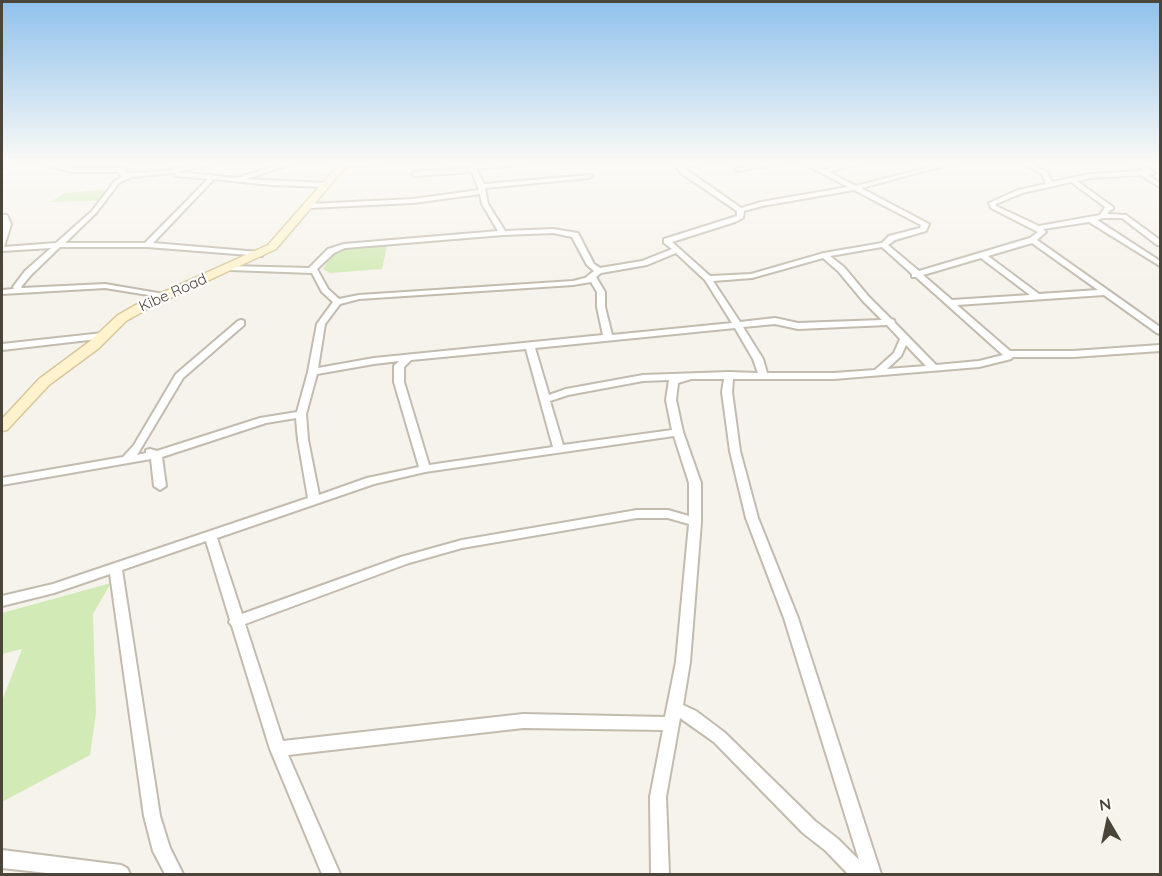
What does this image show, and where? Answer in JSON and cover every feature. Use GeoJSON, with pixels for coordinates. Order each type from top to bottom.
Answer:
{"type":"FeatureCollection","features":[{"type":"Feature","properties":{"kind":"street"},"geometry":{"type":"LineString","coordinates":[[18,289],[28,273],[60,245],[100,204]]}},
{"type":"Feature","properties":{"kind":"street"},"geometry":{"type":"LineString","coordinates":[[147,245],[187,204]]}},
{"type":"Feature","properties":{"kind":"street"},"geometry":{"type":"LineString","coordinates":[[309,206],[353,204]]}},
{"type":"Feature","properties":{"kind":"street"},"geometry":{"type":"LineString","coordinates":[[486,204],[488,211],[503,232]]}},
{"type":"Feature","properties":{"kind":"street"},"geometry":{"type":"LineString","coordinates":[[731,204],[740,210],[764,204]]}},
{"type":"Feature","properties":{"kind":"street"},"geometry":{"type":"LineString","coordinates":[[708,279],[752,276],[824,255],[884,245],[892,238],[923,229],[926,225],[890,204]]}},
{"type":"Feature","properties":{"kind":"street"},"geometry":{"type":"LineString","coordinates":[[915,275],[1033,240],[1042,232],[990,205],[992,204]]}},
{"type":"Feature","properties":{"kind":"street"},"geometry":{"type":"LineString","coordinates":[[1102,216],[1110,208],[1104,204]]}},
{"type":"Feature","properties":{"kind":"street","name":"Kibe Road"},"geometry":{"type":"LineString","coordinates":[[2,427],[44,382],[134,311],[259,254],[283,237],[309,206]]}},
{"type":"Feature","properties":{"kind":"street"},"geometry":{"type":"LineString","coordinates":[[740,210],[741,217],[733,221],[668,241],[708,279],[758,359],[763,375]]}},
{"type":"Feature","properties":{"kind":"street"},"geometry":{"type":"LineString","coordinates":[[5,216],[7,224],[2,247],[147,245],[259,254]]}},
{"type":"Feature","properties":{"kind":"street"},"geometry":{"type":"LineString","coordinates":[[1038,228],[1091,220],[1102,216],[1124,216],[1161,243]]}},
{"type":"Feature","properties":{"kind":"street"},"geometry":{"type":"LineString","coordinates":[[1091,220],[1161,264]]}},
{"type":"Feature","properties":{"kind":"street"},"geometry":{"type":"LineString","coordinates":[[311,271],[331,251],[344,246],[503,232],[553,231],[575,235],[591,265],[600,271]]}},
{"type":"Feature","properties":{"kind":"street"},"geometry":{"type":"LineString","coordinates":[[1033,240],[1161,332]]}},
{"type":"Feature","properties":{"kind":"street"},"geometry":{"type":"LineString","coordinates":[[884,245],[915,275],[1008,354],[1073,354],[1161,348]]}},
{"type":"Feature","properties":{"kind":"street"},"geometry":{"type":"LineString","coordinates":[[314,500],[303,440],[302,410],[313,372],[321,324],[337,302],[359,297],[573,283],[592,277],[600,271],[644,263],[677,250]]}},
{"type":"Feature","properties":{"kind":"street"},"geometry":{"type":"LineString","coordinates":[[824,255],[841,269],[866,299],[934,368]]}},
{"type":"Feature","properties":{"kind":"street"},"geometry":{"type":"LineString","coordinates":[[982,255],[1039,298]]}},
{"type":"Feature","properties":{"kind":"street"},"geometry":{"type":"LineString","coordinates":[[230,268],[311,271],[317,273],[325,290],[337,302]]}},
{"type":"Feature","properties":{"kind":"street"},"geometry":{"type":"LineString","coordinates":[[592,277],[601,292],[601,307],[608,337]]}},
{"type":"Feature","properties":{"kind":"street"},"geometry":{"type":"LineString","coordinates":[[2,292],[18,289],[105,285],[164,296]]}},
{"type":"Feature","properties":{"kind":"street"},"geometry":{"type":"LineString","coordinates":[[949,303],[1106,292]]}},
{"type":"Feature","properties":{"kind":"street"},"geometry":{"type":"LineString","coordinates":[[313,372],[408,358],[775,321],[798,326],[891,322]]}},
{"type":"Feature","properties":{"kind":"street"},"geometry":{"type":"LineString","coordinates":[[126,461],[138,446],[179,376],[241,323]]}},
{"type":"Feature","properties":{"kind":"street"},"geometry":{"type":"LineString","coordinates":[[2,347],[103,336]]}},
{"type":"Feature","properties":{"kind":"street"},"geometry":{"type":"LineString","coordinates":[[878,372],[898,354],[905,338]]}},
{"type":"Feature","properties":{"kind":"street"},"geometry":{"type":"LineString","coordinates":[[530,347],[559,449]]}},
{"type":"Feature","properties":{"kind":"street"},"geometry":{"type":"LineString","coordinates":[[1117,355],[1161,353]]}},
{"type":"Feature","properties":{"kind":"street"},"geometry":{"type":"LineString","coordinates":[[544,400],[566,392],[643,378],[729,375],[806,376],[878,372],[998,361],[1008,357],[1008,354]]}},
{"type":"Feature","properties":{"kind":"street"},"geometry":{"type":"LineString","coordinates":[[408,358],[399,366],[399,382],[425,469]]}},
{"type":"Feature","properties":{"kind":"street"},"geometry":{"type":"LineString","coordinates":[[729,375],[727,392],[735,451],[749,508],[791,618],[872,874]]}},
{"type":"Feature","properties":{"kind":"street"},"geometry":{"type":"LineString","coordinates":[[660,874],[658,797],[683,662],[695,522],[695,483],[678,432],[671,388],[673,381],[681,377]]}},
{"type":"Feature","properties":{"kind":"street"},"geometry":{"type":"LineString","coordinates":[[2,481],[156,455],[302,410]]}},
{"type":"Feature","properties":{"kind":"street"},"geometry":{"type":"LineString","coordinates":[[2,601],[54,588],[371,481],[425,469],[678,432]]}},
{"type":"Feature","properties":{"kind":"street"},"geometry":{"type":"LineString","coordinates":[[138,446],[156,455]]}},
{"type":"Feature","properties":{"kind":"street"},"geometry":{"type":"LineString","coordinates":[[156,455],[160,486]]}},
{"type":"Feature","properties":{"kind":"street"},"geometry":{"type":"LineString","coordinates":[[236,622],[405,560],[462,544],[637,514],[668,514],[695,522]]}},
{"type":"Feature","properties":{"kind":"street"},"geometry":{"type":"LineString","coordinates":[[210,536],[278,749],[331,874]]}},
{"type":"Feature","properties":{"kind":"street"},"geometry":{"type":"LineString","coordinates":[[115,568],[152,816],[162,851],[174,874]]}},
{"type":"Feature","properties":{"kind":"street"},"geometry":{"type":"LineString","coordinates":[[278,749],[524,721],[691,716],[719,737],[809,827],[832,844],[860,874]]}},
{"type":"Feature","properties":{"kind":"street"},"geometry":{"type":"LineString","coordinates":[[2,859],[121,874]]}},
{"type":"Feature","properties":{"kind":"green space"},"geometry":{"type":"Polygon","coordinates":[[[372,244],[387,246],[382,269],[330,273],[323,269],[337,248],[372,244]]]}},
{"type":"Feature","properties":{"kind":"green space"},"geometry":{"type":"Polygon","coordinates":[[[111,583],[93,614],[96,713],[90,755],[2,802],[2,701],[22,649],[2,654],[2,613],[111,583]]]}}]}
